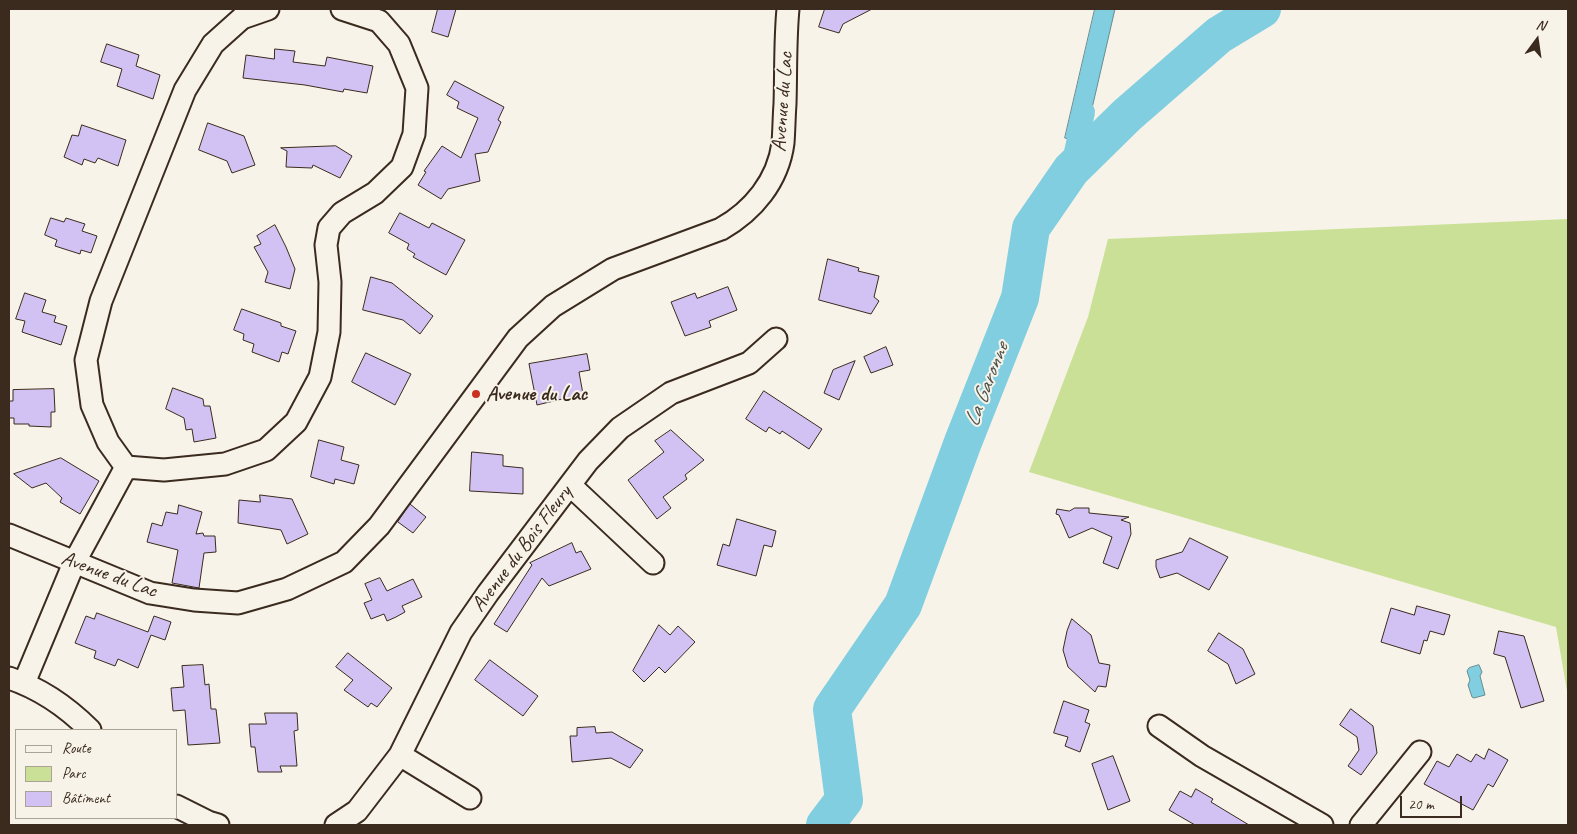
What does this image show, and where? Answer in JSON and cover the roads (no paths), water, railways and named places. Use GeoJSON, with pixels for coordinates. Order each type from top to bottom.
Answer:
{"type":"FeatureCollection","features":[{"type":"Feature","properties":{"kind":"street"},"geometry":{"type":"LineString","coordinates":[[268,9],[242,18],[214,44],[185,90],[101,301],[86,360],[92,405],[108,442],[126,466],[164,470],[225,464],[266,450],[296,422],[320,377],[329,332],[330,282],[326,245],[329,228],[342,213],[375,193],[402,167],[414,134],[417,88],[399,44],[379,21],[342,9]]}},
{"type":"Feature","properties":{"kind":"street","name":"Avenue du Lac"},"geometry":{"type":"LineString","coordinates":[[9,535],[150,593],[194,600],[238,603],[287,589],[344,562],[379,526],[518,338],[553,306],[614,269],[721,229],[748,211],[759,198],[775,172],[783,143],[788,9]]}},
{"type":"Feature","properties":{"kind":"street","name":"Avenue du Bois Fleury"},"geometry":{"type":"LineString","coordinates":[[336,825],[357,811],[400,755],[460,632],[588,462],[620,428],[671,393],[748,363],[776,339]]}},
{"type":"Feature","properties":{"kind":"street"},"geometry":{"type":"LineString","coordinates":[[89,729],[63,708],[16,681],[74,563],[126,466]]}},
{"type":"Feature","properties":{"kind":"street"},"geometry":{"type":"LineString","coordinates":[[570,485],[653,563]]}},
{"type":"Feature","properties":{"kind":"street"},"geometry":{"type":"LineString","coordinates":[[1159,726],[1202,756],[1322,825]]}},
{"type":"Feature","properties":{"kind":"street"},"geometry":{"type":"LineString","coordinates":[[1361,825],[1420,752]]}},
{"type":"Feature","properties":{"kind":"street"},"geometry":{"type":"LineString","coordinates":[[400,755],[470,798]]}},
{"type":"Feature","properties":{"kind":"street"},"geometry":{"type":"LineString","coordinates":[[178,807],[218,825]]}},
{"type":"Feature","properties":{"kind":"water"},"geometry":{"type":"Polygon","coordinates":[[[1095,9],[1115,9],[1084,143],[1065,138],[1095,9]]]}},
{"type":"Feature","properties":{"kind":"water"},"geometry":{"type":"Polygon","coordinates":[[[1479,665],[1482,672],[1480,676],[1485,695],[1474,698],[1468,685],[1470,680],[1467,671],[1469,668],[1479,665]]]}},
{"type":"Feature","properties":{"kind":"waterway","name":"La Garonne"},"geometry":{"type":"LineString","coordinates":[[825,825],[844,800],[832,709],[903,605],[963,442],[1020,298],[1031,228],[1071,170],[1127,115],[1219,35],[1262,9]]}},
{"type":"Feature","properties":{"kind":"waterway"},"geometry":{"type":"LineString","coordinates":[[1071,170],[1084,112]]}},
{"type":"Feature","properties":{"kind":"place","name":"Avenue du Lac"},"geometry":{"type":"Point","coordinates":[476,394]}}]}
